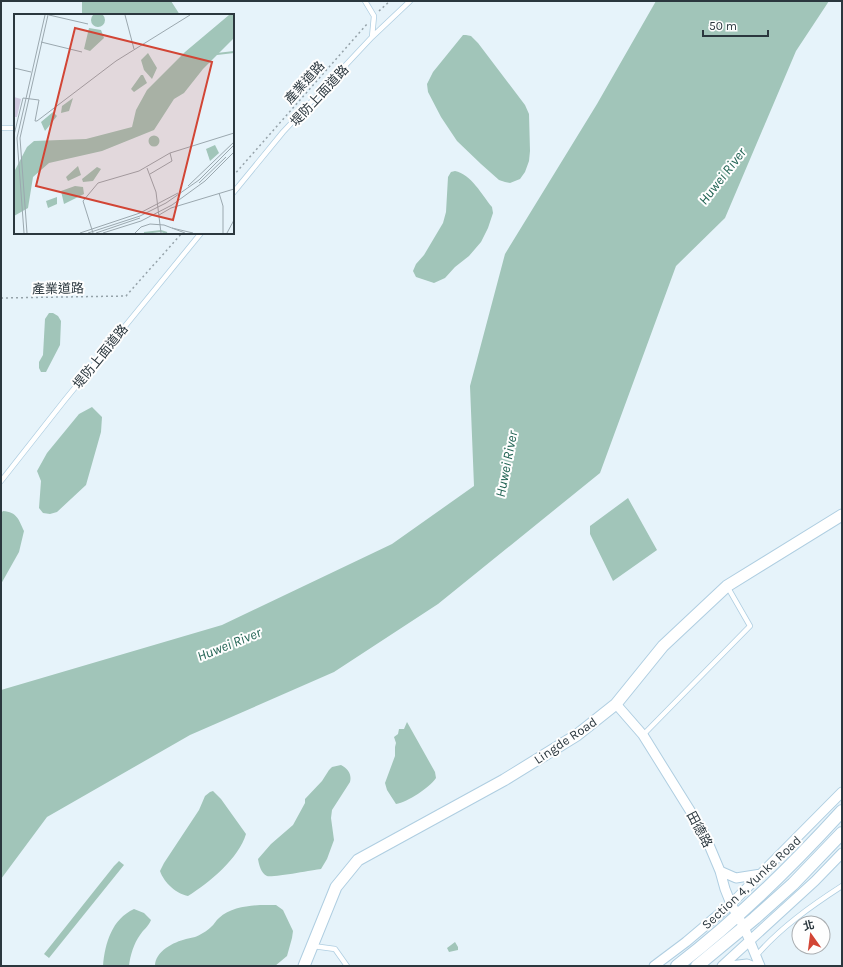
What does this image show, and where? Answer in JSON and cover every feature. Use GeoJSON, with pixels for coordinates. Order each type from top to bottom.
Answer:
{"type":"FeatureCollection","features":[{"type":"Feature","properties":{"kind":"main road","name":"Section 4, Yunke Road"},"geometry":{"type":"LineString","coordinates":[[677,966],[738,916],[778,879],[842,811]]}},
{"type":"Feature","properties":{"kind":"main road","name":"Section 4, Yunke Road"},"geometry":{"type":"LineString","coordinates":[[696,966],[744,927],[793,884],[842,833]]}},
{"type":"Feature","properties":{"kind":"street","name":"Lingde Road"},"geometry":{"type":"LineString","coordinates":[[304,966],[336,887],[358,860],[504,780],[577,734],[616,704],[663,646],[727,586],[842,515]]}},
{"type":"Feature","properties":{"kind":"street","name":"田德路"},"geometry":{"type":"LineString","coordinates":[[616,704],[643,735],[704,833],[720,871],[731,904],[744,927],[760,966]]}},
{"type":"Feature","properties":{"kind":"street","name":"Section 4, Yunke Road"},"geometry":{"type":"LineString","coordinates":[[654,966],[686,942],[731,904],[823,813],[842,792]]}},
{"type":"Feature","properties":{"kind":"street"},"geometry":{"type":"LineString","coordinates":[[722,966],[815,881],[842,852]]}},
{"type":"Feature","properties":{"kind":"street"},"geometry":{"type":"LineString","coordinates":[[720,871],[736,878],[761,874]]}},
{"type":"Feature","properties":{"kind":"street"},"geometry":{"type":"LineString","coordinates":[[730,966],[747,964],[752,966]]}},
{"type":"Feature","properties":{"kind":"lane"},"geometry":{"type":"LineString","coordinates":[[365,1],[374,16],[372,37]]}},
{"type":"Feature","properties":{"kind":"lane","name":"堤防上面道路"},"geometry":{"type":"LineString","coordinates":[[234,193],[283,132],[372,37],[410,1]]}},
{"type":"Feature","properties":{"kind":"lane"},"geometry":{"type":"LineString","coordinates":[[1,128],[14,128]]}},
{"type":"Feature","properties":{"kind":"lane","name":"堤防上面道路"},"geometry":{"type":"LineString","coordinates":[[1,481],[64,400],[200,234]]}},
{"type":"Feature","properties":{"kind":"lane"},"geometry":{"type":"LineString","coordinates":[[643,735],[750,626],[727,586]]}},
{"type":"Feature","properties":{"kind":"lane"},"geometry":{"type":"LineString","coordinates":[[756,956],[771,939],[788,925],[816,903],[842,886]]}},
{"type":"Feature","properties":{"kind":"lane"},"geometry":{"type":"LineString","coordinates":[[313,946],[335,949],[347,966]]}},
{"type":"Feature","properties":{"kind":"path","name":"產業道路"},"geometry":{"type":"LineString","coordinates":[[234,175],[374,16],[390,1]]}},
{"type":"Feature","properties":{"kind":"path","name":"產業道路"},"geometry":{"type":"LineString","coordinates":[[1,298],[126,296],[181,234]]}},
{"type":"Feature","properties":{"kind":"water"},"geometry":{"type":"Polygon","coordinates":[[[82,1],[171,1],[179,14],[82,14],[82,1]]]}},
{"type":"Feature","properties":{"kind":"water","name":"Huwei River"},"geometry":{"type":"Polygon","coordinates":[[[656,1],[829,1],[796,51],[725,218],[676,266],[600,473],[438,604],[334,672],[190,735],[47,817],[1,879],[1,690],[222,625],[392,544],[474,486],[470,386],[505,254],[597,104],[656,1]]]}},
{"type":"Feature","properties":{"kind":"water"},"geometry":{"type":"Polygon","coordinates":[[[463,35],[471,36],[478,43],[525,105],[529,114],[529,161],[525,172],[520,179],[510,183],[499,180],[457,141],[441,117],[428,92],[427,84],[433,72],[463,35]]]}},
{"type":"Feature","properties":{"kind":"water"},"geometry":{"type":"Polygon","coordinates":[[[455,171],[466,176],[476,186],[492,207],[493,213],[481,242],[469,256],[455,267],[445,278],[434,283],[416,277],[413,271],[443,223],[446,212],[448,177],[451,172],[455,171]]]}},
{"type":"Feature","properties":{"kind":"water"},"geometry":{"type":"Polygon","coordinates":[[[49,313],[53,313],[58,316],[61,321],[60,345],[46,372],[41,372],[39,362],[43,355],[45,319],[49,313]]]}},
{"type":"Feature","properties":{"kind":"water"},"geometry":{"type":"Polygon","coordinates":[[[92,407],[102,417],[101,432],[86,485],[57,512],[50,514],[43,513],[39,508],[41,481],[37,471],[47,453],[79,414],[92,407]]]}},
{"type":"Feature","properties":{"kind":"water"},"geometry":{"type":"Polygon","coordinates":[[[628,498],[657,550],[613,581],[590,534],[590,526],[628,498]]]}},
{"type":"Feature","properties":{"kind":"water"},"geometry":{"type":"Polygon","coordinates":[[[3,511],[11,513],[17,517],[24,531],[19,552],[1,584],[1,513],[3,511]]]}},
{"type":"Feature","properties":{"kind":"water"},"geometry":{"type":"Polygon","coordinates":[[[407,722],[435,772],[436,778],[418,794],[396,804],[387,790],[385,783],[395,756],[396,743],[394,737],[398,734],[399,729],[404,729],[407,722]]]}},
{"type":"Feature","properties":{"kind":"water"},"geometry":{"type":"Polygon","coordinates":[[[341,765],[349,772],[350,782],[332,810],[331,818],[334,840],[327,859],[321,869],[276,876],[265,875],[261,869],[258,859],[271,844],[293,825],[305,803],[305,799],[322,781],[329,770],[332,767],[341,765]]]}},
{"type":"Feature","properties":{"kind":"water"},"geometry":{"type":"Polygon","coordinates":[[[213,791],[221,799],[246,834],[237,852],[214,877],[188,896],[184,895],[171,887],[160,871],[199,810],[205,796],[213,791]]]}},
{"type":"Feature","properties":{"kind":"water"},"geometry":{"type":"Polygon","coordinates":[[[119,861],[124,865],[49,958],[44,954],[119,861]]]}},
{"type":"Feature","properties":{"kind":"water"},"geometry":{"type":"Polygon","coordinates":[[[276,905],[283,910],[293,931],[287,956],[275,966],[155,966],[158,956],[171,945],[181,940],[195,937],[208,930],[218,919],[228,912],[244,907],[276,905]]]}},
{"type":"Feature","properties":{"kind":"water"},"geometry":{"type":"Polygon","coordinates":[[[134,909],[144,913],[151,920],[136,942],[131,954],[129,966],[103,966],[108,940],[115,925],[126,913],[134,909]]]}},
{"type":"Feature","properties":{"kind":"water"},"geometry":{"type":"Polygon","coordinates":[[[455,942],[458,950],[449,952],[447,948],[455,942]]]}}]}
